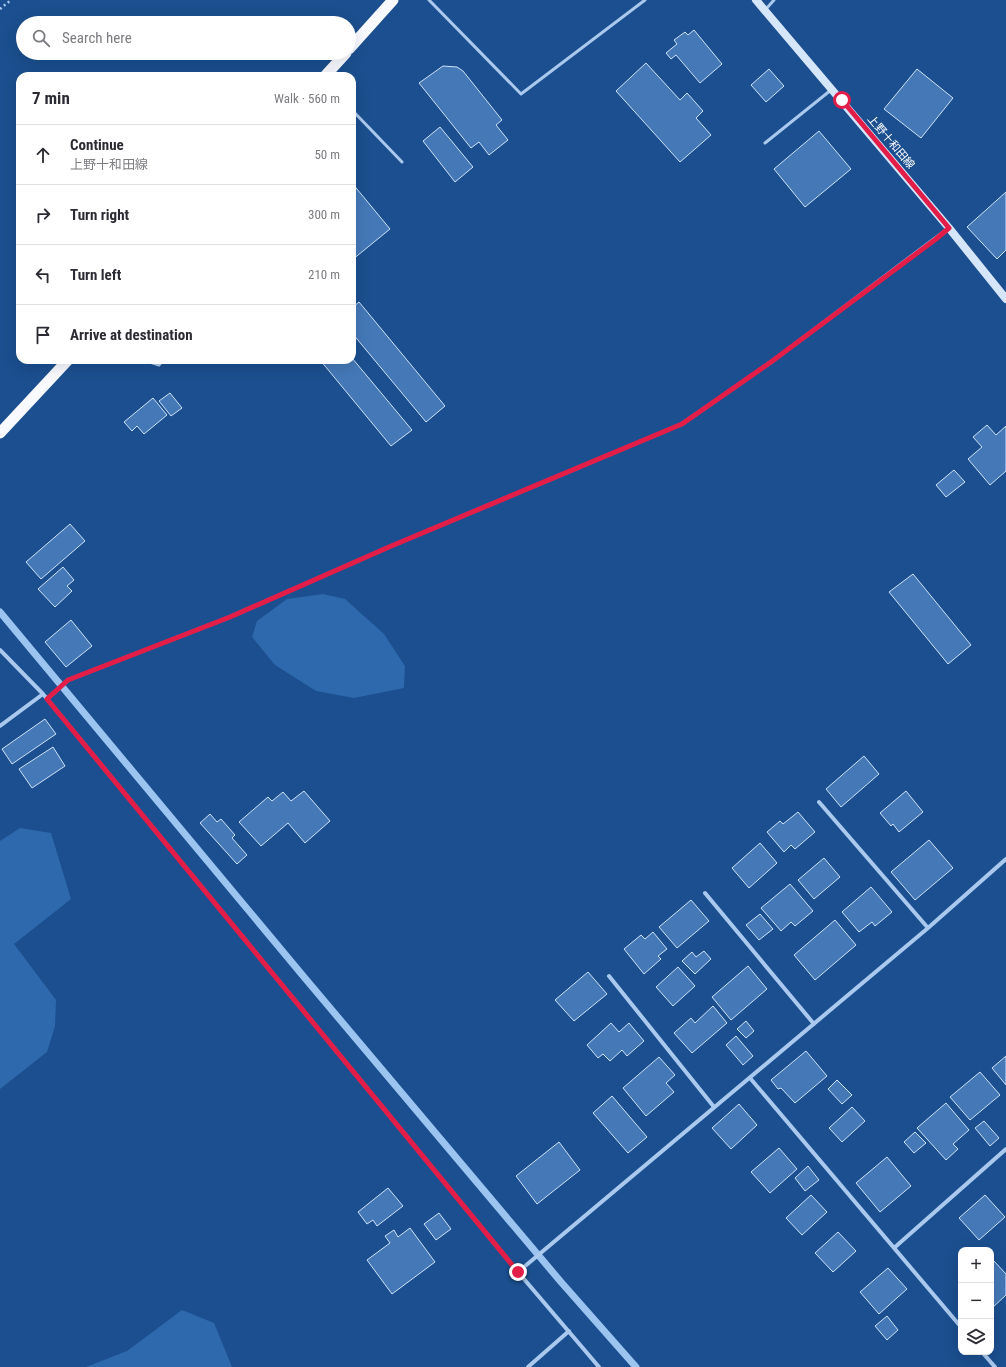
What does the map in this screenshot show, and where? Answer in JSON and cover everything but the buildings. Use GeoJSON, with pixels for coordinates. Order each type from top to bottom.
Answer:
{"type":"FeatureCollection","features":[{"type":"Feature","properties":{"kind":"highway"},"geometry":{"type":"LineString","coordinates":[[356,41],[393,0]]}},
{"type":"Feature","properties":{"kind":"highway"},"geometry":{"type":"LineString","coordinates":[[329,72],[340,60]]}},
{"type":"Feature","properties":{"kind":"highway"},"geometry":{"type":"LineString","coordinates":[[0,433],[64,364]]}},
{"type":"Feature","properties":{"kind":"main road","name":"上野十和田線"},"geometry":{"type":"LineString","coordinates":[[756,0],[949,228],[1006,299]]}},
{"type":"Feature","properties":{"kind":"street"},"geometry":{"type":"LineString","coordinates":[[47,699],[68,680],[230,617],[396,544],[682,424],[771,362],[949,228]]}},
{"type":"Feature","properties":{"kind":"street"},"geometry":{"type":"LineString","coordinates":[[0,650],[43,694],[518,1272],[599,1367]]}},
{"type":"Feature","properties":{"kind":"street"},"geometry":{"type":"LineString","coordinates":[[0,726],[43,694]]}},
{"type":"Feature","properties":{"kind":"street"},"geometry":{"type":"LineString","coordinates":[[819,802],[928,928]]}},
{"type":"Feature","properties":{"kind":"street"},"geometry":{"type":"LineString","coordinates":[[518,1272],[928,928],[1006,859]]}},
{"type":"Feature","properties":{"kind":"street"},"geometry":{"type":"LineString","coordinates":[[705,893],[814,1024]]}},
{"type":"Feature","properties":{"kind":"street"},"geometry":{"type":"LineString","coordinates":[[609,976],[714,1107]]}},
{"type":"Feature","properties":{"kind":"street"},"geometry":{"type":"LineString","coordinates":[[750,1078],[958,1324]]}},
{"type":"Feature","properties":{"kind":"street"},"geometry":{"type":"LineString","coordinates":[[894,1248],[1006,1149]]}},
{"type":"Feature","properties":{"kind":"street"},"geometry":{"type":"LineString","coordinates":[[528,1367],[569,1332]]}},
{"type":"Feature","properties":{"kind":"street"},"geometry":{"type":"LineString","coordinates":[[985,1355],[995,1367]]}},
{"type":"Feature","properties":{"kind":"lane"},"geometry":{"type":"LineString","coordinates":[[429,0],[521,94],[645,0]]}},
{"type":"Feature","properties":{"kind":"lane"},"geometry":{"type":"LineString","coordinates":[[765,11],[774,0]]}},
{"type":"Feature","properties":{"kind":"lane"},"geometry":{"type":"LineString","coordinates":[[766,143],[831,89]]}},
{"type":"Feature","properties":{"kind":"lane"},"geometry":{"type":"LineString","coordinates":[[356,114],[402,162]]}},
{"type":"Feature","properties":{"kind":"path"},"geometry":{"type":"LineString","coordinates":[[0,9],[11,0]]}},
{"type":"Feature","properties":{"kind":"shaded area"},"geometry":{"type":"Polygon","coordinates":[[[323,594],[345,599],[384,634],[405,666],[404,688],[354,698],[316,691],[275,665],[252,637],[257,621],[287,599],[323,594]]]}},
{"type":"Feature","properties":{"kind":"shaded area"},"geometry":{"type":"Polygon","coordinates":[[[20,828],[51,833],[71,899],[14,944],[56,1000],[55,1026],[47,1052],[0,1089],[0,841],[20,828]]]}},
{"type":"Feature","properties":{"kind":"shaded area"},"geometry":{"type":"Polygon","coordinates":[[[182,1310],[214,1323],[232,1367],[86,1367],[127,1351],[182,1310]]]}},
{"type":"Feature","properties":{"kind":"waterway"},"geometry":{"type":"LineString","coordinates":[[0,612],[304,977],[561,1282],[636,1367]]}},
{"type":"Feature","properties":{"kind":"route"},"geometry":{"type":"LineString","coordinates":[[518,1272],[47,699],[68,680],[230,617],[389,547],[682,424],[699,414],[771,362],[936,239],[949,228],[842,100]]}}]}
